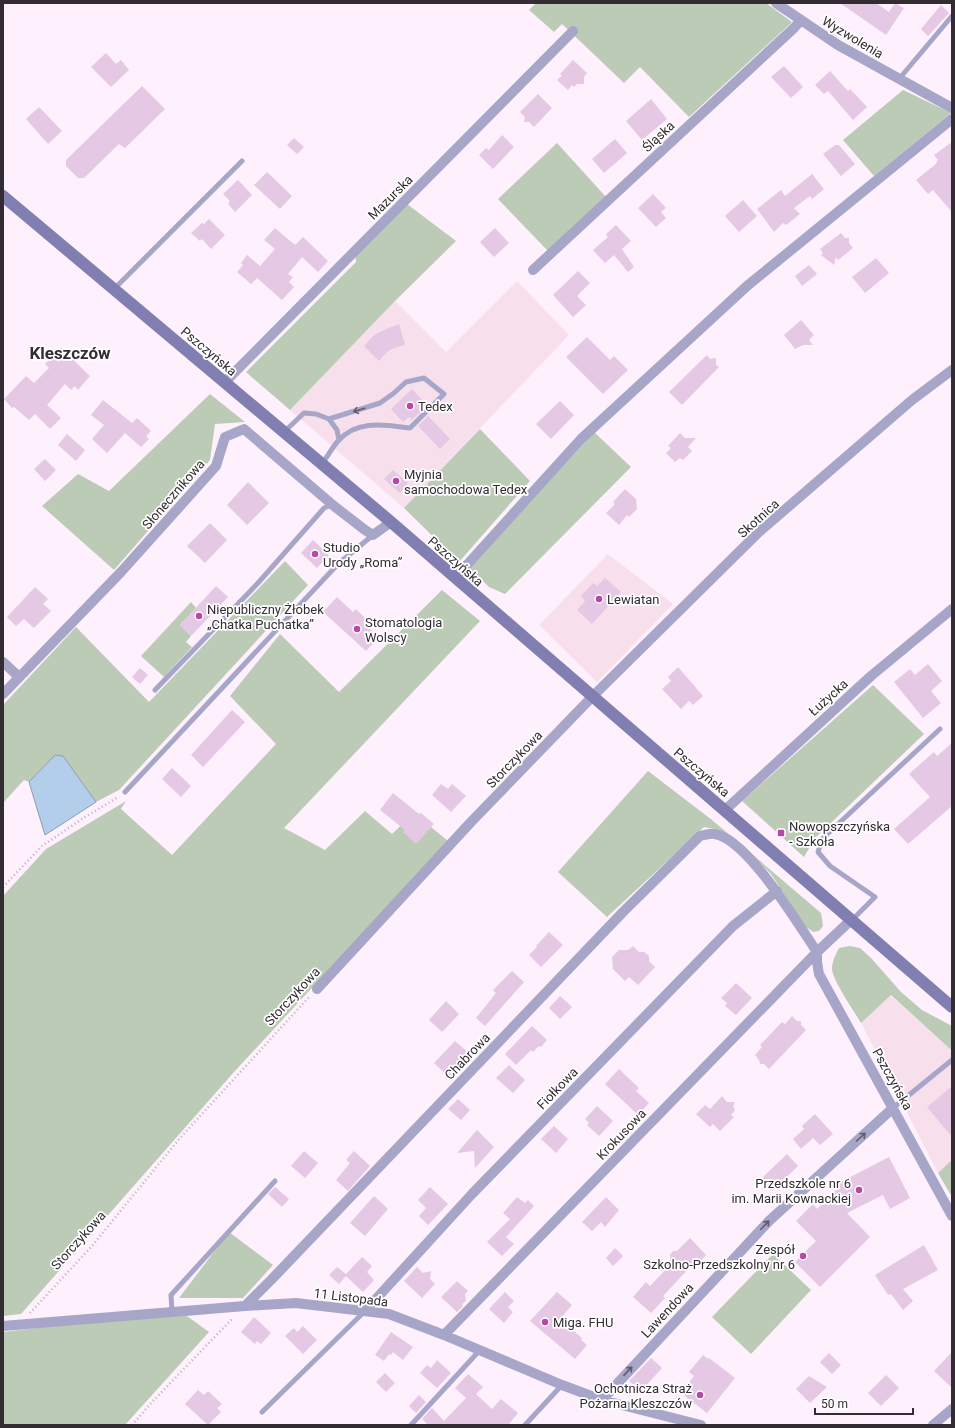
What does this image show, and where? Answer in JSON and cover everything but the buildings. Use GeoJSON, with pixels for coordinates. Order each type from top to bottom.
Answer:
{"type":"FeatureCollection","features":[{"type":"Feature","properties":{"kind":"main road","name":"Pszczyńska"},"geometry":{"type":"LineString","coordinates":[[3,196],[113,290],[391,522],[952,1007]]}},
{"type":"Feature","properties":{"kind":"street","name":"Wyzwolenia"},"geometry":{"type":"LineString","coordinates":[[776,3],[838,45],[952,108]]}},
{"type":"Feature","properties":{"kind":"street","name":"Śląska"},"geometry":{"type":"LineString","coordinates":[[533,270],[783,39],[801,20]]}},
{"type":"Feature","properties":{"kind":"street","name":"Mazurska"},"geometry":{"type":"LineString","coordinates":[[225,382],[573,31]]}},
{"type":"Feature","properties":{"kind":"street"},"geometry":{"type":"LineString","coordinates":[[455,578],[582,439],[742,292],[952,120]]}},
{"type":"Feature","properties":{"kind":"street","name":"Skotnica"},"geometry":{"type":"LineString","coordinates":[[592,697],[759,532],[912,400],[952,370]]}},
{"type":"Feature","properties":{"kind":"street","name":"Słonecznikowa"},"geometry":{"type":"LineString","coordinates":[[3,694],[121,572],[216,466],[226,437],[244,429],[334,506],[373,535]]}},
{"type":"Feature","properties":{"kind":"street"},"geometry":{"type":"LineString","coordinates":[[373,535],[391,522]]}},
{"type":"Feature","properties":{"kind":"street","name":"Łużycka"},"geometry":{"type":"LineString","coordinates":[[725,810],[871,676],[952,610]]}},
{"type":"Feature","properties":{"kind":"street"},"geometry":{"type":"LineString","coordinates":[[3,662],[19,677]]}},
{"type":"Feature","properties":{"kind":"street","name":"Storczykowa"},"geometry":{"type":"LineString","coordinates":[[317,989],[471,822],[592,697]]}},
{"type":"Feature","properties":{"kind":"street","name":"Pszczyńska"},"geometry":{"type":"LineString","coordinates":[[714,834],[726,839],[741,850],[777,891],[817,952],[819,974],[952,1216]]}},
{"type":"Feature","properties":{"kind":"street","name":"Chabrowa"},"geometry":{"type":"LineString","coordinates":[[245,1306],[623,912],[700,836],[714,834]]}},
{"type":"Feature","properties":{"kind":"street","name":"Fiołkowa"},"geometry":{"type":"LineString","coordinates":[[365,1311],[472,1194],[733,926],[777,891]]}},
{"type":"Feature","properties":{"kind":"street"},"geometry":{"type":"LineString","coordinates":[[817,952],[851,920]]}},
{"type":"Feature","properties":{"kind":"street","name":"Krokusowa"},"geometry":{"type":"LineString","coordinates":[[444,1335],[817,952]]}},
{"type":"Feature","properties":{"kind":"street","name":"Lawendowa"},"geometry":{"type":"LineString","coordinates":[[602,1400],[768,1221],[893,1108]]}},
{"type":"Feature","properties":{"kind":"street","name":"11 Listopada"},"geometry":{"type":"LineString","coordinates":[[3,1326],[296,1303],[389,1314],[602,1400],[701,1425]]}},
{"type":"Feature","properties":{"kind":"street"},"geometry":{"type":"LineString","coordinates":[[933,1425],[952,1409]]}},
{"type":"Feature","properties":{"kind":"lane"},"geometry":{"type":"LineString","coordinates":[[899,79],[952,16]]}},
{"type":"Feature","properties":{"kind":"lane"},"geometry":{"type":"LineString","coordinates":[[113,290],[242,161]]}},
{"type":"Feature","properties":{"kind":"lane"},"geometry":{"type":"LineString","coordinates":[[322,464],[339,440],[355,428],[375,424],[410,428],[444,394],[424,378],[406,382],[380,403],[329,419]]}},
{"type":"Feature","properties":{"kind":"lane"},"geometry":{"type":"LineString","coordinates":[[284,432],[304,413],[316,414],[329,419],[337,430],[339,440]]}},
{"type":"Feature","properties":{"kind":"lane"},"geometry":{"type":"LineString","coordinates":[[155,690],[258,583],[324,508],[334,506]]}},
{"type":"Feature","properties":{"kind":"lane"},"geometry":{"type":"LineString","coordinates":[[125,792],[338,564],[373,535]]}},
{"type":"Feature","properties":{"kind":"lane"},"geometry":{"type":"LineString","coordinates":[[851,920],[875,897],[830,866],[818,852],[822,839],[940,729]]}},
{"type":"Feature","properties":{"kind":"lane"},"geometry":{"type":"LineString","coordinates":[[893,1108],[952,1060]]}},
{"type":"Feature","properties":{"kind":"lane"},"geometry":{"type":"LineString","coordinates":[[172,1312],[171,1295],[275,1181]]}},
{"type":"Feature","properties":{"kind":"lane"},"geometry":{"type":"LineString","coordinates":[[262,1412],[365,1311]]}},
{"type":"Feature","properties":{"kind":"lane"},"geometry":{"type":"LineString","coordinates":[[411,1425],[480,1350]]}},
{"type":"Feature","properties":{"kind":"lane"},"geometry":{"type":"LineString","coordinates":[[525,1425],[562,1385]]}},
{"type":"Feature","properties":{"kind":"path"},"geometry":{"type":"LineString","coordinates":[[3,887],[42,846],[125,792]]}},
{"type":"Feature","properties":{"kind":"path","name":"Storczykowa"},"geometry":{"type":"LineString","coordinates":[[26,1324],[31,1310],[92,1246],[180,1138],[317,989]]}},
{"type":"Feature","properties":{"kind":"path"},"geometry":{"type":"LineString","coordinates":[[132,1425],[153,1401],[245,1306]]}},
{"type":"Feature","properties":{"kind":"shaded area"},"geometry":{"type":"Polygon","coordinates":[[[517,281],[569,335],[404,508],[290,410],[395,301],[446,352],[517,281]]]}},
{"type":"Feature","properties":{"kind":"shaded area"},"geometry":{"type":"Polygon","coordinates":[[[608,554],[673,604],[597,682],[539,625],[608,554]]]}},
{"type":"Feature","properties":{"kind":"shaded area"},"geometry":{"type":"Polygon","coordinates":[[[890,995],[952,1050],[952,1160],[938,1173],[861,1023],[890,995]]]}},
{"type":"Feature","properties":{"kind":"green space"},"geometry":{"type":"Polygon","coordinates":[[[536,3],[766,3],[792,22],[689,117],[640,67],[624,83],[562,24],[554,32],[529,10],[536,3]]]}},
{"type":"Feature","properties":{"kind":"green space"},"geometry":{"type":"Polygon","coordinates":[[[903,90],[951,113],[874,176],[843,140],[903,90]]]}},
{"type":"Feature","properties":{"kind":"green space"},"geometry":{"type":"Polygon","coordinates":[[[557,143],[606,197],[548,251],[498,199],[557,143]]]}},
{"type":"Feature","properties":{"kind":"green space"},"geometry":{"type":"Polygon","coordinates":[[[407,204],[456,241],[395,301],[290,410],[246,372],[356,262],[355,251],[407,204]]]}},
{"type":"Feature","properties":{"kind":"green space"},"geometry":{"type":"Polygon","coordinates":[[[210,394],[245,422],[215,424],[210,460],[114,570],[42,506],[78,474],[109,491],[210,394]]]}},
{"type":"Feature","properties":{"kind":"green space"},"geometry":{"type":"Polygon","coordinates":[[[480,429],[530,481],[459,562],[404,508],[480,429]]]}},
{"type":"Feature","properties":{"kind":"green space"},"geometry":{"type":"Polygon","coordinates":[[[594,432],[631,467],[505,594],[489,587],[469,568],[594,432]]]}},
{"type":"Feature","properties":{"kind":"green space"},"geometry":{"type":"Polygon","coordinates":[[[285,561],[308,585],[119,790],[96,802],[63,756],[55,755],[29,782],[24,780],[3,803],[3,705],[76,627],[149,702],[285,561]]]}},
{"type":"Feature","properties":{"kind":"green space"},"geometry":{"type":"Polygon","coordinates":[[[442,590],[480,621],[284,828],[325,850],[365,811],[392,834],[414,813],[448,841],[234,1072],[21,1314],[3,1316],[3,896],[46,849],[126,801],[121,809],[172,855],[276,744],[230,696],[280,634],[339,692],[442,590]]]}},
{"type":"Feature","properties":{"kind":"green space"},"geometry":{"type":"Polygon","coordinates":[[[191,602],[196,608],[180,625],[191,636],[186,642],[192,647],[164,677],[141,656],[191,602]]]}},
{"type":"Feature","properties":{"kind":"green space"},"geometry":{"type":"Polygon","coordinates":[[[873,685],[924,734],[815,838],[804,857],[742,801],[873,685]]]}},
{"type":"Feature","properties":{"kind":"green space"},"geometry":{"type":"Polygon","coordinates":[[[648,771],[712,820],[821,913],[823,926],[819,931],[813,932],[805,926],[771,874],[734,839],[720,830],[704,827],[607,917],[558,872],[648,771]]]}},
{"type":"Feature","properties":{"kind":"green space"},"geometry":{"type":"Polygon","coordinates":[[[850,946],[860,948],[871,958],[901,992],[922,1010],[952,1026],[952,1050],[891,995],[861,1023],[836,981],[832,969],[833,960],[839,948],[850,946]]]}},
{"type":"Feature","properties":{"kind":"green space"},"geometry":{"type":"Polygon","coordinates":[[[952,1160],[952,1197],[938,1173],[952,1160]]]}},
{"type":"Feature","properties":{"kind":"green space"},"geometry":{"type":"Polygon","coordinates":[[[229,1232],[273,1265],[243,1298],[179,1298],[229,1232]]]}},
{"type":"Feature","properties":{"kind":"green space"},"geometry":{"type":"Polygon","coordinates":[[[773,1254],[811,1290],[751,1354],[712,1317],[773,1254]]]}},
{"type":"Feature","properties":{"kind":"green space"},"geometry":{"type":"Polygon","coordinates":[[[180,1311],[209,1332],[125,1425],[3,1425],[3,1332],[180,1311]]]}},
{"type":"Feature","properties":{"kind":"water"},"geometry":{"type":"Polygon","coordinates":[[[55,755],[63,756],[96,802],[45,835],[29,782],[55,755]]]}},
{"type":"Feature","properties":{"kind":"place","name":"Tedex"},"geometry":{"type":"Point","coordinates":[410,406]}},
{"type":"Feature","properties":{"kind":"place","name":"Myjnia samochodowa Tedex"},"geometry":{"type":"Point","coordinates":[396,481]}},
{"type":"Feature","properties":{"kind":"place","name":"Studio Urody „Roma”"},"geometry":{"type":"Point","coordinates":[315,554]}},
{"type":"Feature","properties":{"kind":"place","name":"Lewiatan"},"geometry":{"type":"Point","coordinates":[599,599]}},
{"type":"Feature","properties":{"kind":"place","name":"Niepubliczny Żłobek „Chatka Puchatka”"},"geometry":{"type":"Point","coordinates":[199,616]}},
{"type":"Feature","properties":{"kind":"place","name":"Stomatologia Wolscy"},"geometry":{"type":"Point","coordinates":[357,629]}},
{"type":"Feature","properties":{"kind":"place","name":"Nowopszczyńska - Szkoła"},"geometry":{"type":"Point","coordinates":[781,833]}},
{"type":"Feature","properties":{"kind":"place","name":"Przedszkole nr 6 im. Marii Kownackiej"},"geometry":{"type":"Point","coordinates":[859,1190]}},
{"type":"Feature","properties":{"kind":"place","name":"Zespół Szkolno-Przedszkolny nr 6"},"geometry":{"type":"Point","coordinates":[803,1256]}},
{"type":"Feature","properties":{"kind":"place","name":"Miga. FHU"},"geometry":{"type":"Point","coordinates":[545,1322]}},
{"type":"Feature","properties":{"kind":"place","name":"Ochotnicza Straż Pożarna Kleszczów"},"geometry":{"type":"Point","coordinates":[700,1395]}},
{"type":"Feature","properties":{"kind":"district","name":"Kleszczów"},"geometry":{"type":"Point","coordinates":[70,353]}}]}
